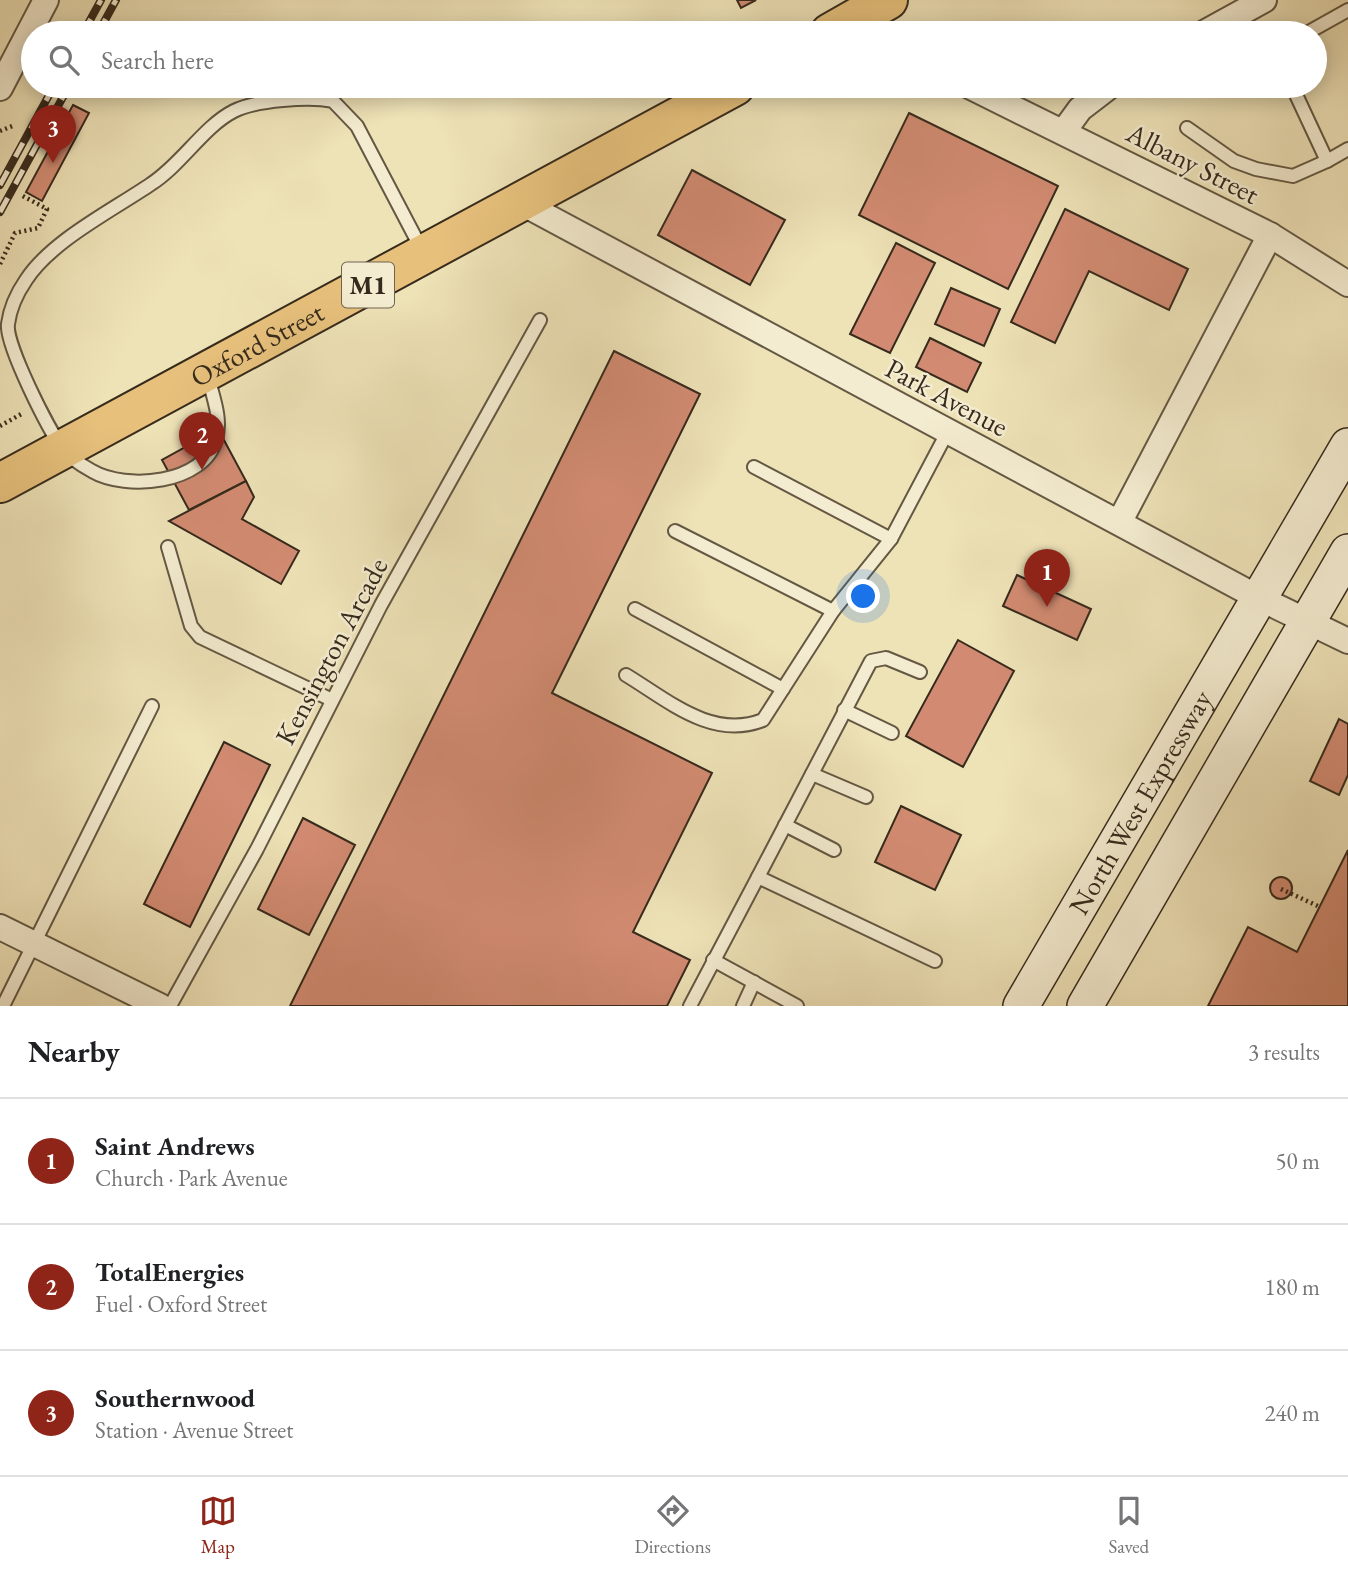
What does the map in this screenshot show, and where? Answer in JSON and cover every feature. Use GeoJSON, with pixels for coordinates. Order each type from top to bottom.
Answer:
{"type":"FeatureCollection","features":[{"type":"Feature","properties":{"kind":"main road"},"geometry":{"type":"LineString","coordinates":[[858,21],[888,0]]}},
{"type":"Feature","properties":{"kind":"main road","name":"Oxford Street"},"geometry":{"type":"LineString","coordinates":[[0,483],[713,98]]}},
{"type":"Feature","properties":{"kind":"main road","name":"North West Expressway"},"geometry":{"type":"LineString","coordinates":[[1021,1006],[1348,446]]}},
{"type":"Feature","properties":{"kind":"main road","name":"North West Expressway"},"geometry":{"type":"LineString","coordinates":[[1085,1006],[1348,552]]}},
{"type":"Feature","properties":{"kind":"street"},"geometry":{"type":"LineString","coordinates":[[35,21],[46,0]]}},
{"type":"Feature","properties":{"kind":"street"},"geometry":{"type":"LineString","coordinates":[[1226,21],[1264,0]]}},
{"type":"Feature","properties":{"kind":"street"},"geometry":{"type":"LineString","coordinates":[[0,88],[21,48]]}},
{"type":"Feature","properties":{"kind":"street","name":"Albany Street"},"geometry":{"type":"LineString","coordinates":[[994,98],[1270,235],[1348,284]]}},
{"type":"Feature","properties":{"kind":"street"},"geometry":{"type":"LineString","coordinates":[[1064,131],[1080,109],[1094,98]]}},
{"type":"Feature","properties":{"kind":"street","name":"Park Avenue"},"geometry":{"type":"LineString","coordinates":[[520,202],[1307,624],[1348,641]]}},
{"type":"Feature","properties":{"kind":"street"},"geometry":{"type":"LineString","coordinates":[[1120,522],[1270,235]]}},
{"type":"Feature","properties":{"kind":"street"},"geometry":{"type":"LineString","coordinates":[[0,927],[160,1006]]}},
{"type":"Feature","properties":{"kind":"lane"},"geometry":{"type":"LineString","coordinates":[[1327,22],[1348,10]]}},
{"type":"Feature","properties":{"kind":"lane"},"geometry":{"type":"LineString","coordinates":[[207,372],[217,414],[216,441],[200,462],[184,472],[153,481],[107,479],[63,449],[17,360],[7,326],[15,299],[27,278],[52,251],[170,172],[234,110],[299,98],[333,101],[357,126],[424,255]]}},
{"type":"Feature","properties":{"kind":"lane"},"geometry":{"type":"LineString","coordinates":[[1298,98],[1328,161]]}},
{"type":"Feature","properties":{"kind":"lane"},"geometry":{"type":"LineString","coordinates":[[1187,128],[1234,161],[1256,169],[1293,176],[1348,149]]}},
{"type":"Feature","properties":{"kind":"lane","name":"Kensington Arcade"},"geometry":{"type":"LineString","coordinates":[[170,1006],[257,849],[381,605],[540,320]]}},
{"type":"Feature","properties":{"kind":"lane"},"geometry":{"type":"LineString","coordinates":[[626,676],[708,723],[727,728],[747,727],[763,720],[833,611],[891,539],[948,431]]}},
{"type":"Feature","properties":{"kind":"lane"},"geometry":{"type":"LineString","coordinates":[[754,467],[891,539]]}},
{"type":"Feature","properties":{"kind":"lane"},"geometry":{"type":"LineString","coordinates":[[675,531],[833,611]]}},
{"type":"Feature","properties":{"kind":"lane"},"geometry":{"type":"LineString","coordinates":[[168,547],[191,626],[200,637],[332,700]]}},
{"type":"Feature","properties":{"kind":"lane"},"geometry":{"type":"LineString","coordinates":[[635,609],[783,689]]}},
{"type":"Feature","properties":{"kind":"lane"},"geometry":{"type":"LineString","coordinates":[[690,1006],[871,662],[886,658],[920,672]]}},
{"type":"Feature","properties":{"kind":"lane"},"geometry":{"type":"LineString","coordinates":[[3,1006],[152,706]]}},
{"type":"Feature","properties":{"kind":"lane"},"geometry":{"type":"LineString","coordinates":[[844,710],[892,733]]}},
{"type":"Feature","properties":{"kind":"lane"},"geometry":{"type":"LineString","coordinates":[[812,774],[866,797]]}},
{"type":"Feature","properties":{"kind":"lane"},"geometry":{"type":"LineString","coordinates":[[785,825],[834,850]]}},
{"type":"Feature","properties":{"kind":"lane"},"geometry":{"type":"LineString","coordinates":[[758,877],[934,961]]}},
{"type":"Feature","properties":{"kind":"lane"},"geometry":{"type":"LineString","coordinates":[[713,960],[797,1006]]}},
{"type":"Feature","properties":{"kind":"lane"},"geometry":{"type":"LineString","coordinates":[[743,1006],[754,982]]}},
{"type":"Feature","properties":{"kind":"path"},"geometry":{"type":"LineString","coordinates":[[0,131],[15,125]]}},
{"type":"Feature","properties":{"kind":"path"},"geometry":{"type":"LineString","coordinates":[[0,264],[15,233],[38,228],[47,209],[21,195]]}},
{"type":"Feature","properties":{"kind":"path"},"geometry":{"type":"LineString","coordinates":[[1281,889],[1320,907]]}},
{"type":"Feature","properties":{"kind":"building"},"geometry":{"type":"Polygon","coordinates":[[[737,0],[756,0],[741,8],[737,0]]]}},
{"type":"Feature","properties":{"kind":"building"},"geometry":{"type":"Polygon","coordinates":[[[73,105],[89,113],[42,201],[26,192],[73,105]]]}},
{"type":"Feature","properties":{"kind":"building"},"geometry":{"type":"Polygon","coordinates":[[[909,113],[1058,186],[1008,289],[859,215],[909,113]]]}},
{"type":"Feature","properties":{"kind":"building"},"geometry":{"type":"Polygon","coordinates":[[[692,170],[785,220],[750,285],[658,235],[692,170]]]}},
{"type":"Feature","properties":{"kind":"building"},"geometry":{"type":"Polygon","coordinates":[[[1065,209],[1188,269],[1169,310],[1089,271],[1055,343],[1011,322],[1065,209]]]}},
{"type":"Feature","properties":{"kind":"building"},"geometry":{"type":"Polygon","coordinates":[[[896,243],[935,263],[890,353],[850,334],[896,243]]]}},
{"type":"Feature","properties":{"kind":"building"},"geometry":{"type":"Polygon","coordinates":[[[951,288],[1000,309],[984,346],[935,324],[951,288]]]}},
{"type":"Feature","properties":{"kind":"building"},"geometry":{"type":"Polygon","coordinates":[[[930,338],[981,363],[967,392],[916,367],[930,338]]]}},
{"type":"Feature","properties":{"kind":"building"},"geometry":{"type":"Polygon","coordinates":[[[614,351],[700,394],[552,693],[712,773],[633,932],[690,960],[667,1006],[290,1006],[614,351]]]}},
{"type":"Feature","properties":{"kind":"building"},"geometry":{"type":"Polygon","coordinates":[[[218,429],[246,481],[189,510],[162,460],[218,429]]]}},
{"type":"Feature","properties":{"kind":"building"},"geometry":{"type":"Polygon","coordinates":[[[246,481],[254,497],[242,519],[299,551],[281,584],[169,521],[246,481]]]}},
{"type":"Feature","properties":{"kind":"building"},"geometry":{"type":"Polygon","coordinates":[[[1017,575],[1091,609],[1077,640],[1003,606],[1017,575]]]}},
{"type":"Feature","properties":{"kind":"building"},"geometry":{"type":"Polygon","coordinates":[[[958,640],[1014,671],[963,767],[906,736],[958,640]]]}},
{"type":"Feature","properties":{"kind":"building"},"geometry":{"type":"Polygon","coordinates":[[[1339,719],[1348,724],[1348,775],[1339,795],[1310,781],[1339,719]]]}},
{"type":"Feature","properties":{"kind":"building"},"geometry":{"type":"Polygon","coordinates":[[[224,742],[270,765],[190,927],[144,904],[224,742]]]}},
{"type":"Feature","properties":{"kind":"building"},"geometry":{"type":"Polygon","coordinates":[[[901,806],[961,835],[935,890],[875,862],[901,806]]]}},
{"type":"Feature","properties":{"kind":"building"},"geometry":{"type":"Polygon","coordinates":[[[303,818],[355,845],[309,935],[258,909],[303,818]]]}},
{"type":"Feature","properties":{"kind":"building"},"geometry":{"type":"Polygon","coordinates":[[[1348,850],[1348,1006],[1208,1006],[1248,927],[1297,952],[1348,850]]]}},
{"type":"Feature","properties":{"kind":"building"},"geometry":{"type":"Polygon","coordinates":[[[1281,877],[1291,884],[1292,888],[1285,898],[1281,899],[1271,892],[1270,888],[1277,878],[1281,877]]]}},
{"type":"Feature","properties":{"kind":"railway"},"geometry":{"type":"LineString","coordinates":[[90,21],[101,0]]}},
{"type":"Feature","properties":{"kind":"railway"},"geometry":{"type":"LineString","coordinates":[[105,21],[116,0]]}},
{"type":"Feature","properties":{"kind":"railway"},"geometry":{"type":"LineString","coordinates":[[0,185],[47,98]]}},
{"type":"Feature","properties":{"kind":"railway"},"geometry":{"type":"LineString","coordinates":[[0,212],[62,98]]}},
{"type":"Feature","properties":{"kind":"place","name":"Southernwood"},"geometry":{"type":"Point","coordinates":[53,163]}},
{"type":"Feature","properties":{"kind":"place","name":"TotalEnergies"},"geometry":{"type":"Point","coordinates":[202,470]}},
{"type":"Feature","properties":{"kind":"place","name":"Saint Andrews"},"geometry":{"type":"Point","coordinates":[1047,607]}}]}
